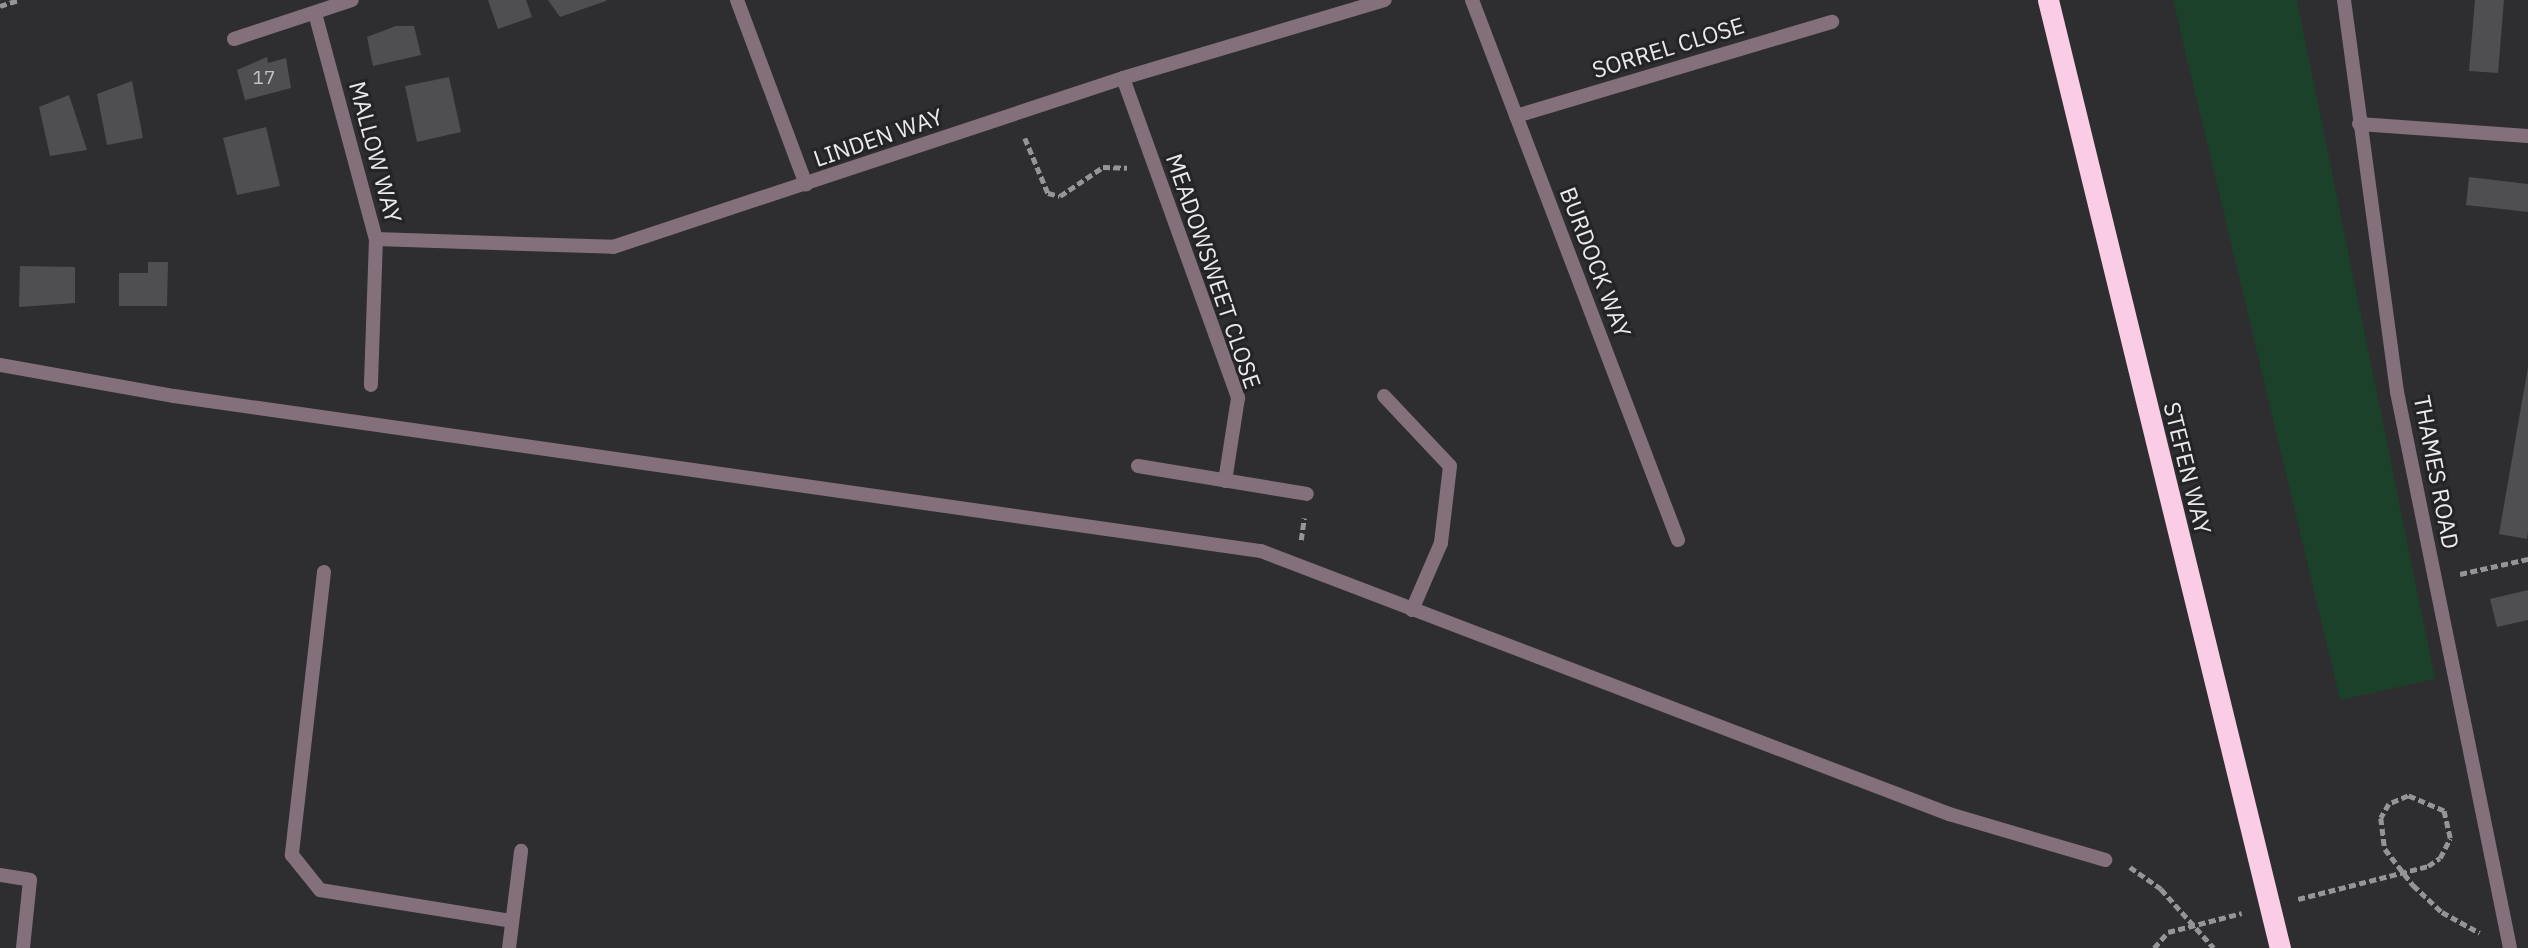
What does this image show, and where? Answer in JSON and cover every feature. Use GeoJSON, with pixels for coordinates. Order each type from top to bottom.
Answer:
{"type":"FeatureCollection","features":[{"type":"Feature","properties":{"kind":"highway","name":"STEFEN WAY"},"geometry":{"type":"LineString","coordinates":[[2048,0],[2280,948]]}},
{"type":"Feature","properties":{"kind":"street"},"geometry":{"type":"LineString","coordinates":[[234,39],[316,17],[352,0]]}},
{"type":"Feature","properties":{"kind":"street"},"geometry":{"type":"LineString","coordinates":[[737,0],[806,185]]}},
{"type":"Feature","properties":{"kind":"street","name":"LINDEN WAY"},"geometry":{"type":"LineString","coordinates":[[376,239],[613,247],[1123,78],[1385,0]]}},
{"type":"Feature","properties":{"kind":"street","name":"BURDOCK WAY"},"geometry":{"type":"LineString","coordinates":[[1472,0],[1678,540]]}},
{"type":"Feature","properties":{"kind":"street","name":"THAMES ROAD"},"geometry":{"type":"LineString","coordinates":[[2344,0],[2397,392],[2510,948]]}},
{"type":"Feature","properties":{"kind":"street","name":"MALLOW WAY"},"geometry":{"type":"LineString","coordinates":[[316,17],[376,239],[371,385]]}},
{"type":"Feature","properties":{"kind":"street","name":"SORREL CLOSE"},"geometry":{"type":"LineString","coordinates":[[1517,116],[1832,22]]}},
{"type":"Feature","properties":{"kind":"street","name":"MEADOWSWEET CLOSE"},"geometry":{"type":"LineString","coordinates":[[1123,78],[1238,398],[1225,481]]}},
{"type":"Feature","properties":{"kind":"street"},"geometry":{"type":"LineString","coordinates":[[2359,124],[2528,136]]}},
{"type":"Feature","properties":{"kind":"street"},"geometry":{"type":"LineString","coordinates":[[0,365],[174,396],[1261,551],[1949,814],[2105,860]]}},
{"type":"Feature","properties":{"kind":"street"},"geometry":{"type":"LineString","coordinates":[[1384,396],[1450,466],[1441,543],[1412,610]]}},
{"type":"Feature","properties":{"kind":"street"},"geometry":{"type":"LineString","coordinates":[[1138,466],[1307,494]]}},
{"type":"Feature","properties":{"kind":"street"},"geometry":{"type":"LineString","coordinates":[[324,572],[292,855],[320,890],[512,921]]}},
{"type":"Feature","properties":{"kind":"street"},"geometry":{"type":"LineString","coordinates":[[509,948],[521,851]]}},
{"type":"Feature","properties":{"kind":"street"},"geometry":{"type":"LineString","coordinates":[[0,875],[30,880],[23,948]]}},
{"type":"Feature","properties":{"kind":"path"},"geometry":{"type":"LineString","coordinates":[[0,6],[19,0]]}},
{"type":"Feature","properties":{"kind":"path"},"geometry":{"type":"LineString","coordinates":[[1017,114],[1048,193],[1060,197],[1103,167],[1122,170],[1151,156]]}},
{"type":"Feature","properties":{"kind":"path"},"geometry":{"type":"LineString","coordinates":[[1297,565],[1307,494]]}},
{"type":"Feature","properties":{"kind":"path"},"geometry":{"type":"LineString","coordinates":[[2435,580],[2528,559]]}},
{"type":"Feature","properties":{"kind":"path"},"geometry":{"type":"LineString","coordinates":[[2293,900],[2428,866],[2440,858],[2450,822],[2432,802],[2408,796],[2389,804],[2381,818],[2385,849],[2442,912],[2493,940]]}},
{"type":"Feature","properties":{"kind":"path"},"geometry":{"type":"LineString","coordinates":[[2105,860],[2140,870],[2214,948]]}},
{"type":"Feature","properties":{"kind":"path"},"geometry":{"type":"LineString","coordinates":[[2154,948],[2160,938],[2185,927],[2252,910]]}},
{"type":"Feature","properties":{"kind":"green space"},"geometry":{"type":"Polygon","coordinates":[[[2173,0],[2297,0],[2435,679],[2340,700],[2173,0]]]}},
{"type":"Feature","properties":{"kind":"building"},"geometry":{"type":"Polygon","coordinates":[[[488,0],[526,0],[532,17],[498,29],[488,0]]]}},
{"type":"Feature","properties":{"kind":"building"},"geometry":{"type":"Polygon","coordinates":[[[548,0],[606,0],[606,1],[560,17],[548,0]]]}},
{"type":"Feature","properties":{"kind":"building"},"geometry":{"type":"Polygon","coordinates":[[[2475,0],[2504,0],[2498,73],[2469,71],[2475,0]]]}},
{"type":"Feature","properties":{"kind":"building"},"geometry":{"type":"Polygon","coordinates":[[[396,26],[414,26],[421,55],[373,66],[367,37],[396,26]]]}},
{"type":"Feature","properties":{"kind":"building"},"geometry":{"type":"Polygon","coordinates":[[[267,57],[268,63],[286,58],[291,88],[245,100],[237,70],[267,57]]]}},
{"type":"Feature","properties":{"kind":"building"},"geometry":{"type":"Polygon","coordinates":[[[449,77],[461,132],[417,142],[405,86],[449,77]]]}},
{"type":"Feature","properties":{"kind":"building"},"geometry":{"type":"Polygon","coordinates":[[[132,81],[143,138],[107,145],[97,94],[132,81]]]}},
{"type":"Feature","properties":{"kind":"building"},"geometry":{"type":"Polygon","coordinates":[[[69,95],[87,150],[50,156],[39,107],[69,95]]]}},
{"type":"Feature","properties":{"kind":"building"},"geometry":{"type":"Polygon","coordinates":[[[266,127],[280,186],[237,195],[223,138],[266,127]]]}},
{"type":"Feature","properties":{"kind":"building"},"geometry":{"type":"Polygon","coordinates":[[[2469,177],[2528,184],[2528,212],[2466,205],[2469,177]]]}},
{"type":"Feature","properties":{"kind":"building"},"geometry":{"type":"Polygon","coordinates":[[[148,262],[168,262],[167,306],[119,306],[119,273],[148,273],[148,262]]]}},
{"type":"Feature","properties":{"kind":"building"},"geometry":{"type":"Polygon","coordinates":[[[20,266],[75,267],[75,303],[19,307],[20,266]]]}},
{"type":"Feature","properties":{"kind":"building"},"geometry":{"type":"Polygon","coordinates":[[[2528,367],[2528,532],[2527,539],[2499,534],[2528,367]]]}},
{"type":"Feature","properties":{"kind":"building"},"geometry":{"type":"Polygon","coordinates":[[[2528,590],[2528,620],[2497,627],[2490,599],[2528,590]]]}}]}
